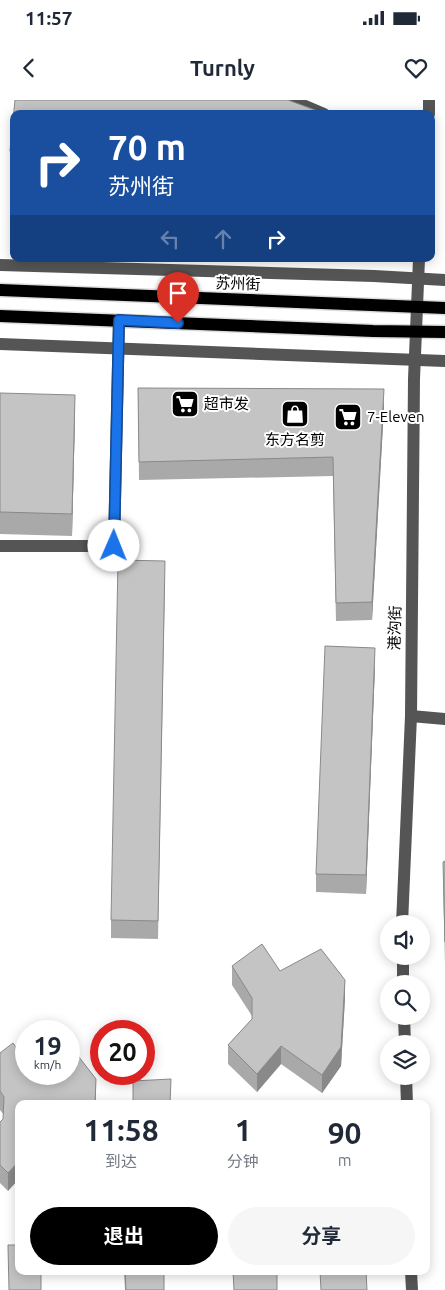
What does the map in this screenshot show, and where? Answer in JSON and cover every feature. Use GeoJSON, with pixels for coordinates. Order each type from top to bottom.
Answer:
{"type":"FeatureCollection","features":[{"type":"Feature","properties":{"kind":"main road","name":"苏州街"},"geometry":{"type":"LineString","coordinates":[[0,290],[445,308]]}},
{"type":"Feature","properties":{"kind":"main road"},"geometry":{"type":"LineString","coordinates":[[0,316],[373,331],[445,332]]}},
{"type":"Feature","properties":{"kind":"street"},"geometry":{"type":"LineString","coordinates":[[291,100],[315,110]]}},
{"type":"Feature","properties":{"kind":"street","name":"港沟街"},"geometry":{"type":"LineString","coordinates":[[402,915],[411,716],[415,360],[419,262]]}},
{"type":"Feature","properties":{"kind":"street","name":"苏州街"},"geometry":{"type":"LineString","coordinates":[[0,265],[445,280]]}},
{"type":"Feature","properties":{"kind":"street"},"geometry":{"type":"LineString","coordinates":[[0,546],[114,546],[119,320]]}},
{"type":"Feature","properties":{"kind":"street"},"geometry":{"type":"LineString","coordinates":[[0,344],[445,361]]}},
{"type":"Feature","properties":{"kind":"street"},"geometry":{"type":"LineString","coordinates":[[411,716],[445,719]]}},
{"type":"Feature","properties":{"kind":"street"},"geometry":{"type":"LineString","coordinates":[[406,1085],[407,1100]]}},
{"type":"Feature","properties":{"kind":"street"},"geometry":{"type":"LineString","coordinates":[[411,1275],[412,1290]]}},
{"type":"Feature","properties":{"kind":"building"},"geometry":{"type":"Polygon","coordinates":[[[15,100],[288,100],[315,110],[14,110],[15,100]]]}},
{"type":"Feature","properties":{"kind":"building"},"geometry":{"type":"Polygon","coordinates":[[[138,388],[384,389],[372,602],[336,603],[333,457],[139,462],[138,388]]]}},
{"type":"Feature","properties":{"kind":"building"},"geometry":{"type":"Polygon","coordinates":[[[0,393],[75,395],[72,514],[0,512],[0,393]]]}},
{"type":"Feature","properties":{"kind":"building"},"geometry":{"type":"Polygon","coordinates":[[[118,560],[165,561],[158,921],[111,920],[118,560]]]}},
{"type":"Feature","properties":{"kind":"building"},"geometry":{"type":"Polygon","coordinates":[[[325,646],[375,648],[366,875],[316,874],[325,646]]]}},
{"type":"Feature","properties":{"kind":"building"},"geometry":{"type":"Polygon","coordinates":[[[445,861],[445,942],[443,862],[445,861]]]}},
{"type":"Feature","properties":{"kind":"building"},"geometry":{"type":"Polygon","coordinates":[[[262,944],[280,971],[321,949],[345,980],[341,1047],[322,1075],[281,1046],[257,1074],[228,1045],[252,1019],[252,998],[232,966],[262,944]]]}},
{"type":"Feature","properties":{"kind":"building"},"geometry":{"type":"Polygon","coordinates":[[[13,1043],[15,1046],[15,1085],[80,1085],[80,1058],[90,1071],[90,1085],[96,1085],[95,1100],[15,1100],[15,1165],[8,1173],[0,1165],[0,1122],[3,1119],[4,1097],[0,1091],[0,1053],[13,1043]]]}},
{"type":"Feature","properties":{"kind":"building"},"geometry":{"type":"Polygon","coordinates":[[[171,1079],[170,1100],[133,1100],[133,1085],[155,1085],[155,1080],[171,1079]]]}},
{"type":"Feature","properties":{"kind":"building"},"geometry":{"type":"Polygon","coordinates":[[[8,1245],[15,1245],[15,1275],[41,1275],[41,1290],[9,1290],[8,1245]]]}},
{"type":"Feature","properties":{"kind":"building"},"geometry":{"type":"Polygon","coordinates":[[[125,1275],[164,1275],[164,1290],[126,1290],[125,1275]]]}},
{"type":"Feature","properties":{"kind":"building"},"geometry":{"type":"Polygon","coordinates":[[[233,1275],[277,1275],[277,1290],[234,1290],[233,1275]]]}},
{"type":"Feature","properties":{"kind":"building"},"geometry":{"type":"Polygon","coordinates":[[[320,1275],[366,1275],[367,1290],[321,1290],[320,1275]]]}},
{"type":"Feature","properties":{"kind":"place","name":"超市发"},"geometry":{"type":"Point","coordinates":[185,404]}},
{"type":"Feature","properties":{"kind":"place","name":"东方名剪"},"geometry":{"type":"Point","coordinates":[295,414]}},
{"type":"Feature","properties":{"kind":"place","name":"7-Eleven"},"geometry":{"type":"Point","coordinates":[348,417]}},
{"type":"Feature","properties":{"kind":"route"},"geometry":{"type":"LineString","coordinates":[[114,546],[119,320],[178,323]]}}]}
